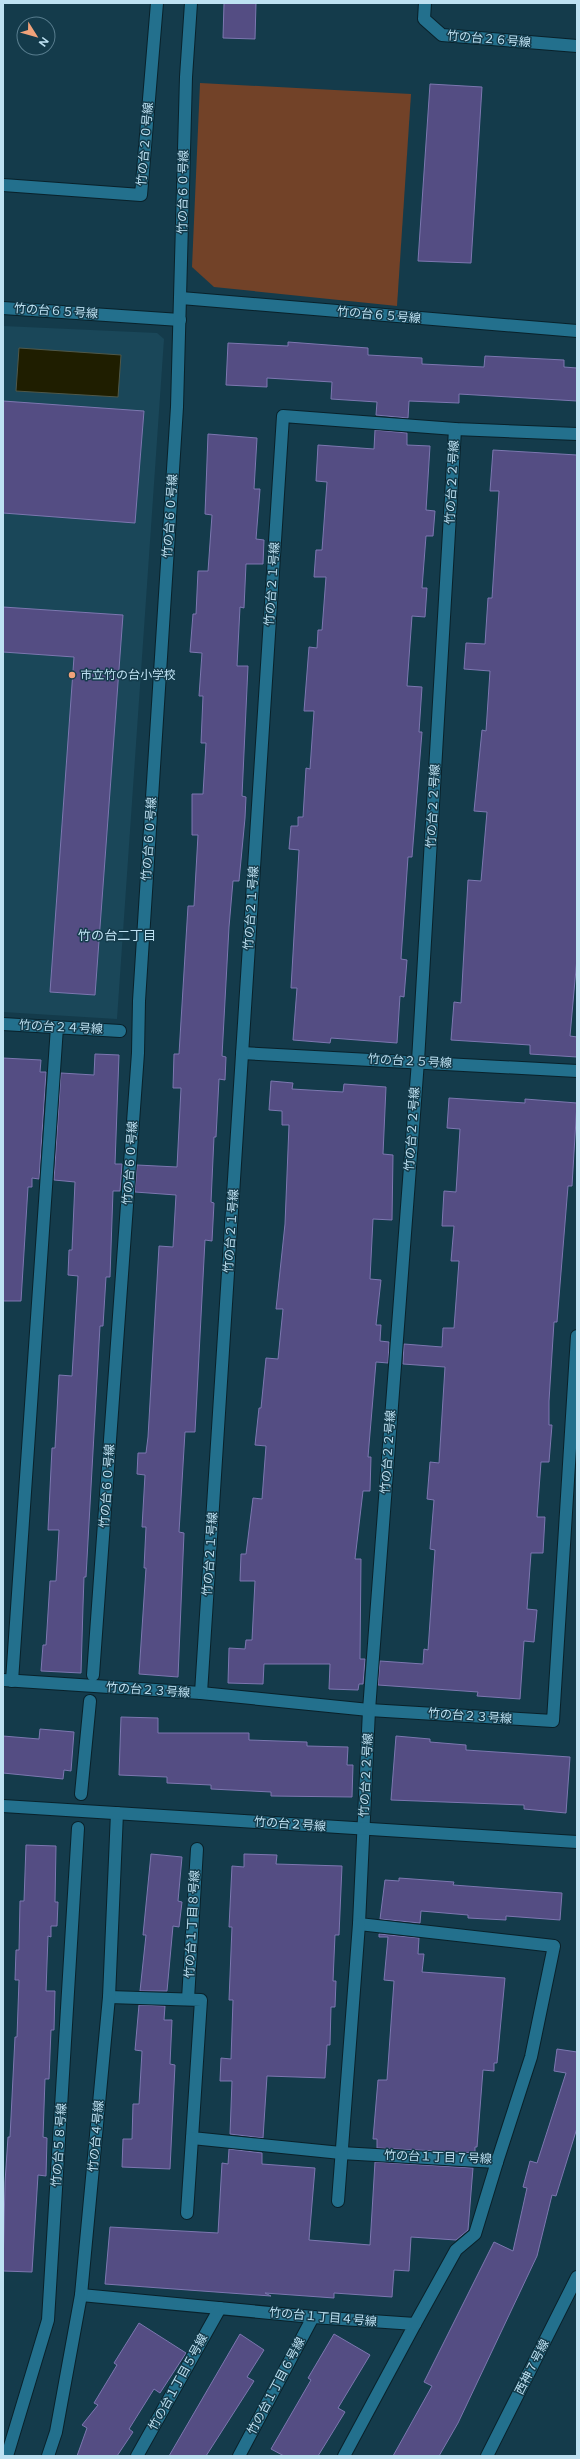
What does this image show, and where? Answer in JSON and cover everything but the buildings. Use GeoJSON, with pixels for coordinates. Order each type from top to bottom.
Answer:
{"type":"FeatureCollection","features":[{"type":"Feature","properties":{"kind":"street","name":"竹の台２０号線"},"geometry":{"type":"LineString","coordinates":[[3,186],[141,195],[157,3]]}},
{"type":"Feature","properties":{"kind":"street","name":"竹の台６０号線"},"geometry":{"type":"LineString","coordinates":[[93,1675],[138,1053],[180,320],[186,77],[191,3]]}},
{"type":"Feature","properties":{"kind":"street","name":"竹の台２６号線"},"geometry":{"type":"LineString","coordinates":[[425,3],[424,20],[442,35],[577,46]]}},
{"type":"Feature","properties":{"kind":"street","name":"竹の台６５号線"},"geometry":{"type":"LineString","coordinates":[[181,298],[577,331]]}},
{"type":"Feature","properties":{"kind":"street","name":"竹の台６５号線"},"geometry":{"type":"LineString","coordinates":[[3,308],[180,320]]}},
{"type":"Feature","properties":{"kind":"street","name":"竹の台２１号線"},"geometry":{"type":"LineString","coordinates":[[201,1693],[283,416],[455,429],[577,434]]}},
{"type":"Feature","properties":{"kind":"street","name":"竹の台２２号線"},"geometry":{"type":"LineString","coordinates":[[363,1828],[368,1710],[418,1061],[455,429]]}},
{"type":"Feature","properties":{"kind":"street","name":"竹の台２４号線"},"geometry":{"type":"LineString","coordinates":[[3,1024],[120,1031]]}},
{"type":"Feature","properties":{"kind":"street"},"geometry":{"type":"LineString","coordinates":[[8,1681],[57,1027]]}},
{"type":"Feature","properties":{"kind":"street","name":"竹の台２５号線"},"geometry":{"type":"LineString","coordinates":[[242,1053],[577,1070]]}},
{"type":"Feature","properties":{"kind":"street","name":"竹の台２３号線"},"geometry":{"type":"LineString","coordinates":[[8,1681],[201,1693],[368,1710],[553,1721],[577,1336]]}},
{"type":"Feature","properties":{"kind":"street"},"geometry":{"type":"LineString","coordinates":[[81,1794],[90,1701]]}},
{"type":"Feature","properties":{"kind":"street","name":"竹の台２号線"},"geometry":{"type":"LineString","coordinates":[[3,1806],[577,1842]]}},
{"type":"Feature","properties":{"kind":"street","name":"竹の台４号線"},"geometry":{"type":"LineString","coordinates":[[48,2456],[56,2432],[81,2295],[109,1996],[117,1813]]}},
{"type":"Feature","properties":{"kind":"street","name":"竹の台５８号線"},"geometry":{"type":"LineString","coordinates":[[7,2456],[48,2320],[78,1828]]}},
{"type":"Feature","properties":{"kind":"street"},"geometry":{"type":"LineString","coordinates":[[338,2201],[359,1924],[363,1828]]}},
{"type":"Feature","properties":{"kind":"street","name":"竹の台１丁目８号線"},"geometry":{"type":"LineString","coordinates":[[188,1999],[197,1849]]}},
{"type":"Feature","properties":{"kind":"street","name":"竹の台１丁目７号線"},"geometry":{"type":"LineString","coordinates":[[192,2138],[342,2153],[497,2162],[531,2057],[554,1946],[359,1924]]}},
{"type":"Feature","properties":{"kind":"street"},"geometry":{"type":"LineString","coordinates":[[109,1996],[201,2000],[187,2213]]}},
{"type":"Feature","properties":{"kind":"street"},"geometry":{"type":"LineString","coordinates":[[344,2456],[456,2250],[475,2234],[497,2162]]}},
{"type":"Feature","properties":{"kind":"street","name":"西神７号線"},"geometry":{"type":"LineString","coordinates":[[487,2456],[577,2277]]}},
{"type":"Feature","properties":{"kind":"street","name":"竹の台１丁目４号線"},"geometry":{"type":"LineString","coordinates":[[81,2295],[313,2317],[415,2324]]}},
{"type":"Feature","properties":{"kind":"street","name":"竹の台１丁目５号線"},"geometry":{"type":"LineString","coordinates":[[137,2456],[220,2308]]}},
{"type":"Feature","properties":{"kind":"street","name":"竹の台１丁目６号線"},"geometry":{"type":"LineString","coordinates":[[239,2456],[313,2317]]}},
{"type":"Feature","properties":{"kind":"shaded area"},"geometry":{"type":"Polygon","coordinates":[[[200,83],[411,94],[397,306],[214,287],[192,267],[200,83]]]}},
{"type":"Feature","properties":{"kind":"shaded area","name":"市立竹の台小学校"},"geometry":{"type":"Polygon","coordinates":[[[3,326],[157,333],[164,339],[117,1019],[3,1012],[3,326]]]}},
{"type":"Feature","properties":{"kind":"shaded area"},"geometry":{"type":"Polygon","coordinates":[[[19,348],[121,355],[118,397],[16,391],[19,348]]]}},
{"type":"Feature","properties":{"kind":"place","name":"市立竹の台小学校"},"geometry":{"type":"Point","coordinates":[72,675]}},
{"type":"Feature","properties":{"kind":"district","name":"竹の台二丁目"},"geometry":{"type":"Point","coordinates":[117,935]}}]}
